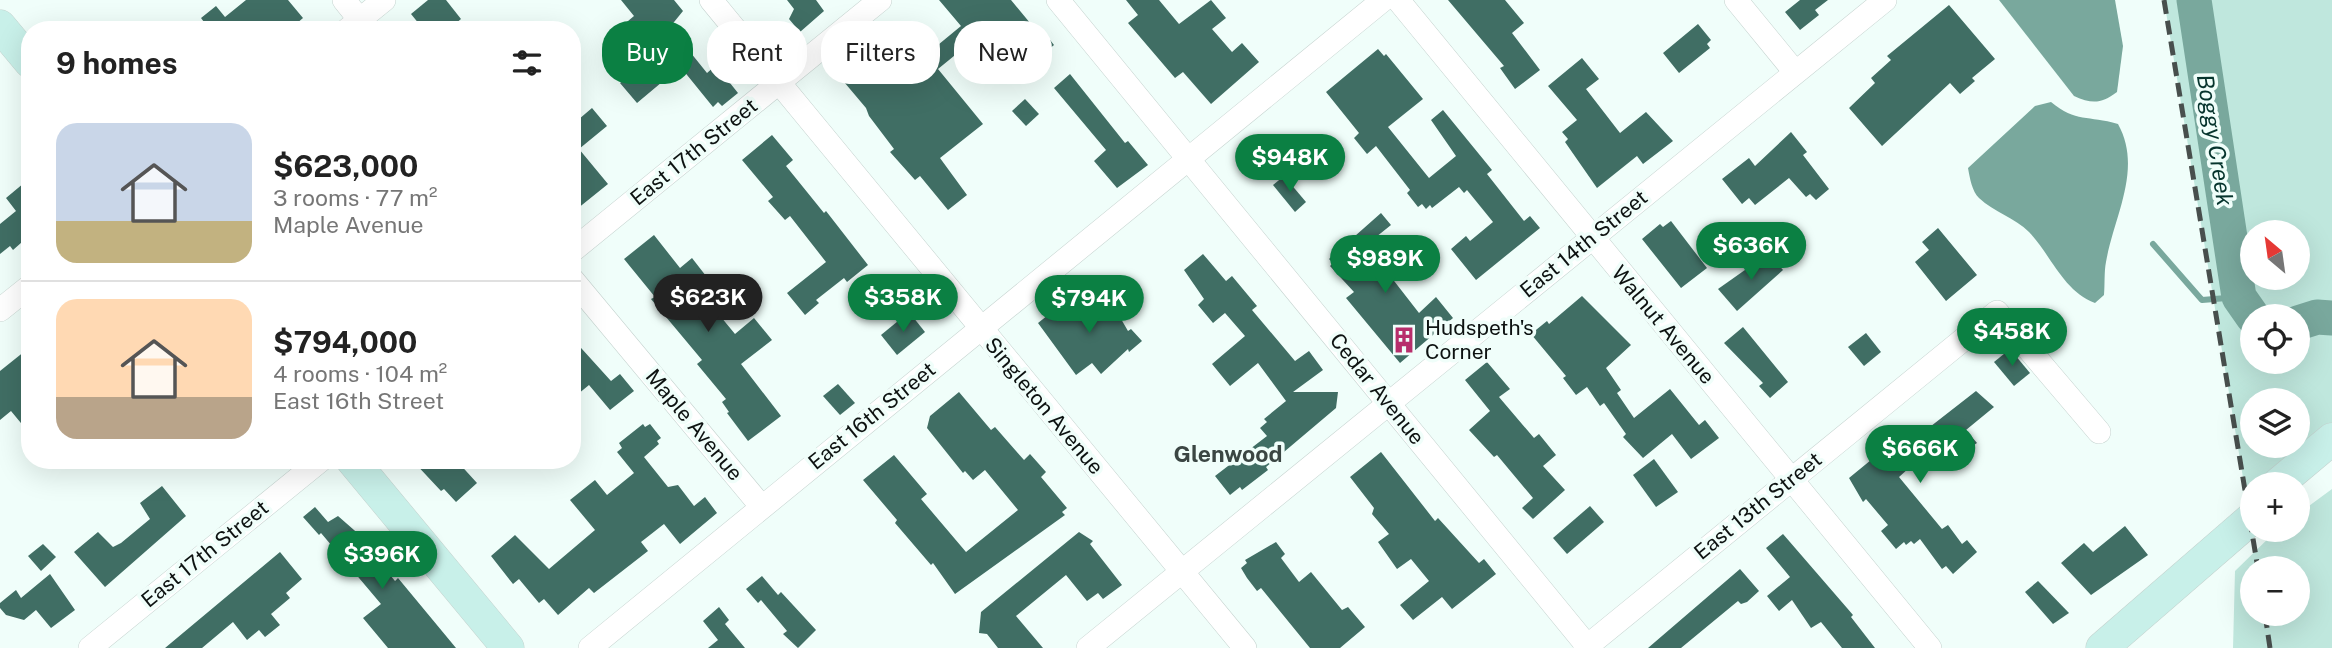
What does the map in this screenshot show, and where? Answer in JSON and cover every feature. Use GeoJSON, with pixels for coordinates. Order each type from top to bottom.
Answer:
{"type":"FeatureCollection","features":[{"type":"Feature","properties":{"kind":"street"},"geometry":{"type":"LineString","coordinates":[[344,0],[355,21]]}},
{"type":"Feature","properties":{"kind":"street"},"geometry":{"type":"LineString","coordinates":[[363,21],[384,0]]}},
{"type":"Feature","properties":{"kind":"street","name":"Singleton Avenue"},"geometry":{"type":"LineString","coordinates":[[711,0],[729,21]]}},
{"type":"Feature","properties":{"kind":"street","name":"East 17th Street"},"geometry":{"type":"LineString","coordinates":[[807,60],[880,0]]}},
{"type":"Feature","properties":{"kind":"street","name":"Cedar Avenue"},"geometry":{"type":"LineString","coordinates":[[1059,0],[1587,647]]}},
{"type":"Feature","properties":{"kind":"street","name":"East 16th Street"},"geometry":{"type":"LineString","coordinates":[[590,648],[1383,0]]}},
{"type":"Feature","properties":{"kind":"street","name":"Walnut Avenue"},"geometry":{"type":"LineString","coordinates":[[1398,0],[1930,648]]}},
{"type":"Feature","properties":{"kind":"street"},"geometry":{"type":"LineString","coordinates":[[1736,0],[1795,72]]}},
{"type":"Feature","properties":{"kind":"street","name":"East 14th Street"},"geometry":{"type":"LineString","coordinates":[[1088,648],[1885,0]]}},
{"type":"Feature","properties":{"kind":"street"},"geometry":{"type":"LineString","coordinates":[[0,26],[21,51]]}},
{"type":"Feature","properties":{"kind":"street","name":"East 17th Street"},"geometry":{"type":"LineString","coordinates":[[581,244],[778,84]]}},
{"type":"Feature","properties":{"kind":"street","name":"Singleton Avenue"},"geometry":{"type":"LineString","coordinates":[[782,84],[1245,648]]}},
{"type":"Feature","properties":{"kind":"street","name":"Maple Avenue"},"geometry":{"type":"LineString","coordinates":[[581,290],[761,506]]}},
{"type":"Feature","properties":{"kind":"street"},"geometry":{"type":"LineString","coordinates":[[0,310],[21,293]]}},
{"type":"Feature","properties":{"kind":"street","name":"East 13th Street"},"geometry":{"type":"LineString","coordinates":[[1587,647],[1997,312],[2098,432]]}},
{"type":"Feature","properties":{"kind":"street"},"geometry":{"type":"LineString","coordinates":[[2293,472],[2332,439]]}},
{"type":"Feature","properties":{"kind":"street"},"geometry":{"type":"LineString","coordinates":[[2310,483],[2332,466]]}},
{"type":"Feature","properties":{"kind":"street","name":"East 17th Street"},"geometry":{"type":"LineString","coordinates":[[90,648],[310,469]]}},
{"type":"Feature","properties":{"kind":"street"},"geometry":{"type":"LineString","coordinates":[[359,469],[508,648]]}},
{"type":"Feature","properties":{"kind":"street"},"geometry":{"type":"LineString","coordinates":[[2103,648],[2240,528]]}},
{"type":"Feature","properties":{"kind":"shaded area"},"geometry":{"type":"Polygon","coordinates":[[[1999,0],[2115,0],[2123,46],[2117,92],[2106,99],[2096,101],[2074,96],[1999,0]]]}},
{"type":"Feature","properties":{"kind":"shaded area"},"geometry":{"type":"Polygon","coordinates":[[[2164,0],[2332,0],[2332,454],[2310,472],[2242,472],[2164,0]]]}},
{"type":"Feature","properties":{"kind":"shaded area"},"geometry":{"type":"Polygon","coordinates":[[[2051,102],[2075,116],[2118,124],[2125,141],[2128,158],[2124,193],[2106,262],[2104,295],[2095,303],[2074,290],[2029,232],[1979,198],[1973,188],[1968,168],[2035,106],[2051,102]]]}},
{"type":"Feature","properties":{"kind":"shaded area"},"geometry":{"type":"Polygon","coordinates":[[[2332,489],[2332,648],[2233,648],[2235,571],[2240,566],[2240,626],[2310,626],[2310,556],[2250,556],[2265,542],[2310,542],[2310,505],[2332,489]]]}},
{"type":"Feature","properties":{"kind":"building"},"geometry":{"type":"Polygon","coordinates":[[[246,0],[288,0],[303,18],[300,21],[203,21],[201,18],[216,6],[225,17],[246,0]]]}},
{"type":"Feature","properties":{"kind":"building"},"geometry":{"type":"Polygon","coordinates":[[[428,0],[446,0],[461,19],[417,21],[411,14],[428,0]]]}},
{"type":"Feature","properties":{"kind":"building"},"geometry":{"type":"Polygon","coordinates":[[[621,0],[674,0],[683,11],[675,21],[628,21],[634,16],[621,0]]]}},
{"type":"Feature","properties":{"kind":"building"},"geometry":{"type":"Polygon","coordinates":[[[787,0],[816,0],[824,11],[807,26],[807,21],[789,19],[794,9],[787,0]]]}},
{"type":"Feature","properties":{"kind":"building"},"geometry":{"type":"Polygon","coordinates":[[[939,0],[1011,0],[1028,21],[957,21],[939,0]]]}},
{"type":"Feature","properties":{"kind":"building"},"geometry":{"type":"Polygon","coordinates":[[[1126,0],[1159,0],[1179,24],[1211,0],[1226,18],[1212,29],[1232,52],[1242,43],[1259,62],[1211,104],[1183,72],[1175,78],[1128,23],[1138,15],[1126,0]]]}},
{"type":"Feature","properties":{"kind":"building"},"geometry":{"type":"Polygon","coordinates":[[[1448,0],[1505,0],[1524,23],[1512,33],[1540,70],[1515,89],[1500,68],[1504,66],[1448,0]]]}},
{"type":"Feature","properties":{"kind":"building"},"geometry":{"type":"Polygon","coordinates":[[[1800,0],[1828,0],[1815,10],[1819,15],[1800,30],[1785,12],[1800,0]]]}},
{"type":"Feature","properties":{"kind":"building"},"geometry":{"type":"Polygon","coordinates":[[[1949,5],[1995,59],[1972,78],[1975,81],[1960,94],[1950,83],[1882,146],[1849,108],[1875,83],[1871,78],[1891,60],[1887,56],[1949,5]]]}},
{"type":"Feature","properties":{"kind":"building"},"geometry":{"type":"Polygon","coordinates":[[[1698,24],[1711,40],[1707,44],[1710,48],[1679,73],[1663,53],[1698,24]]]}},
{"type":"Feature","properties":{"kind":"building"},"geometry":{"type":"Polygon","coordinates":[[[954,32],[954,56],[940,67],[940,43],[954,32]]]}},
{"type":"Feature","properties":{"kind":"building"},"geometry":{"type":"Polygon","coordinates":[[[1378,49],[1384,56],[1386,54],[1423,99],[1388,127],[1429,178],[1456,156],[1431,120],[1443,110],[1492,170],[1487,174],[1524,221],[1530,216],[1540,228],[1476,280],[1451,249],[1466,236],[1470,241],[1493,222],[1467,190],[1464,193],[1459,187],[1432,208],[1430,205],[1426,209],[1422,204],[1418,207],[1407,193],[1410,190],[1376,146],[1367,154],[1354,138],[1359,133],[1326,92],[1378,49]]]}},
{"type":"Feature","properties":{"kind":"building"},"geometry":{"type":"Polygon","coordinates":[[[693,56],[707,73],[707,84],[731,84],[738,93],[722,106],[718,102],[713,107],[693,82],[693,56]]]}},
{"type":"Feature","properties":{"kind":"building"},"geometry":{"type":"Polygon","coordinates":[[[1582,58],[1599,79],[1586,89],[1620,133],[1646,112],[1673,141],[1643,164],[1637,156],[1597,188],[1565,142],[1568,139],[1562,132],[1577,120],[1548,86],[1582,58]]]}},
{"type":"Feature","properties":{"kind":"building"},"geometry":{"type":"Polygon","coordinates":[[[940,71],[983,124],[940,158],[967,195],[948,210],[920,176],[915,180],[890,152],[894,149],[846,84],[940,84],[940,71]]]}},
{"type":"Feature","properties":{"kind":"building"},"geometry":{"type":"Polygon","coordinates":[[[1070,74],[1125,143],[1128,141],[1148,165],[1117,188],[1094,161],[1106,150],[1054,88],[1070,74]]]}},
{"type":"Feature","properties":{"kind":"building"},"geometry":{"type":"Polygon","coordinates":[[[621,84],[660,84],[637,103],[621,84]]]}},
{"type":"Feature","properties":{"kind":"building"},"geometry":{"type":"Polygon","coordinates":[[[1025,99],[1039,114],[1026,126],[1012,111],[1025,99]]]}},
{"type":"Feature","properties":{"kind":"building"},"geometry":{"type":"Polygon","coordinates":[[[592,108],[607,126],[581,147],[581,117],[592,108]]]}},
{"type":"Feature","properties":{"kind":"building"},"geometry":{"type":"Polygon","coordinates":[[[1791,132],[1807,152],[1803,155],[1829,189],[1816,200],[1810,194],[1806,197],[1789,178],[1755,205],[1749,198],[1742,204],[1722,179],[1749,158],[1755,166],[1791,132]]]}},
{"type":"Feature","properties":{"kind":"building"},"geometry":{"type":"Polygon","coordinates":[[[772,135],[793,160],[786,166],[824,213],[826,211],[868,265],[847,282],[844,278],[816,300],[819,303],[805,315],[787,293],[826,262],[790,216],[785,220],[768,201],[773,197],[742,160],[772,135]]]}},
{"type":"Feature","properties":{"kind":"building"},"geometry":{"type":"Polygon","coordinates":[[[1320,140],[1330,153],[1315,165],[1306,152],[1320,140]]]}},
{"type":"Feature","properties":{"kind":"building"},"geometry":{"type":"Polygon","coordinates":[[[581,151],[608,184],[581,206],[581,151]]]}},
{"type":"Feature","properties":{"kind":"building"},"geometry":{"type":"Polygon","coordinates":[[[1284,176],[1306,202],[1295,212],[1273,185],[1284,176]]]}},
{"type":"Feature","properties":{"kind":"building"},"geometry":{"type":"Polygon","coordinates":[[[21,186],[21,243],[13,250],[10,246],[0,254],[0,224],[16,211],[6,198],[21,186]]]}},
{"type":"Feature","properties":{"kind":"building"},"geometry":{"type":"Polygon","coordinates":[[[1381,213],[1391,225],[1376,237],[1384,245],[1376,254],[1377,259],[1419,313],[1436,297],[1453,318],[1400,363],[1346,298],[1354,292],[1330,266],[1333,263],[1329,259],[1381,213]]]}},
{"type":"Feature","properties":{"kind":"building"},"geometry":{"type":"Polygon","coordinates":[[[1671,221],[1707,268],[1681,288],[1642,239],[1660,224],[1663,227],[1671,221]]]}},
{"type":"Feature","properties":{"kind":"building"},"geometry":{"type":"Polygon","coordinates":[[[1938,228],[1977,275],[1946,301],[1915,262],[1929,250],[1922,242],[1938,228]]]}},
{"type":"Feature","properties":{"kind":"building"},"geometry":{"type":"Polygon","coordinates":[[[654,235],[680,268],[692,258],[713,285],[702,294],[735,334],[754,318],[772,340],[741,364],[781,416],[748,441],[727,413],[729,412],[722,402],[726,399],[697,364],[702,360],[651,299],[655,297],[624,259],[654,235]]]}},
{"type":"Feature","properties":{"kind":"building"},"geometry":{"type":"Polygon","coordinates":[[[1769,253],[1783,270],[1737,311],[1718,289],[1769,253]]]}},
{"type":"Feature","properties":{"kind":"building"},"geometry":{"type":"Polygon","coordinates":[[[1203,254],[1226,281],[1232,276],[1257,306],[1252,310],[1295,361],[1309,351],[1323,370],[1293,392],[1338,392],[1336,408],[1266,467],[1268,470],[1242,490],[1240,487],[1230,495],[1215,476],[1267,436],[1260,428],[1267,422],[1264,419],[1286,401],[1258,363],[1230,386],[1212,364],[1245,336],[1225,313],[1213,323],[1198,305],[1204,299],[1184,270],[1203,254]]]}},
{"type":"Feature","properties":{"kind":"building"},"geometry":{"type":"Polygon","coordinates":[[[1072,296],[1087,314],[1110,300],[1128,331],[1131,329],[1142,341],[1129,352],[1128,349],[1101,374],[1092,363],[1076,375],[1038,323],[1072,296]]]}},
{"type":"Feature","properties":{"kind":"building"},"geometry":{"type":"Polygon","coordinates":[[[1582,296],[1631,345],[1606,368],[1621,390],[1617,393],[1634,418],[1670,389],[1699,425],[1705,420],[1719,438],[1691,459],[1672,434],[1643,458],[1623,437],[1626,434],[1604,403],[1600,406],[1587,387],[1576,395],[1563,378],[1566,376],[1531,334],[1547,321],[1549,324],[1582,296]]]}},
{"type":"Feature","properties":{"kind":"building"},"geometry":{"type":"Polygon","coordinates":[[[909,312],[925,332],[897,355],[881,335],[909,312]]]}},
{"type":"Feature","properties":{"kind":"building"},"geometry":{"type":"Polygon","coordinates":[[[1743,327],[1788,382],[1770,398],[1759,386],[1763,383],[1724,343],[1743,327]]]}},
{"type":"Feature","properties":{"kind":"building"},"geometry":{"type":"Polygon","coordinates":[[[1866,333],[1881,352],[1864,366],[1848,347],[1866,333]]]}},
{"type":"Feature","properties":{"kind":"building"},"geometry":{"type":"Polygon","coordinates":[[[581,348],[611,381],[620,374],[634,391],[610,410],[589,385],[581,392],[581,348]]]}},
{"type":"Feature","properties":{"kind":"building"},"geometry":{"type":"Polygon","coordinates":[[[2010,349],[2030,373],[2014,386],[1994,362],[2010,349]]]}},
{"type":"Feature","properties":{"kind":"building"},"geometry":{"type":"Polygon","coordinates":[[[21,354],[21,423],[11,411],[0,420],[0,371],[21,354]]]}},
{"type":"Feature","properties":{"kind":"building"},"geometry":{"type":"Polygon","coordinates":[[[1487,362],[1510,389],[1499,397],[1534,438],[1539,434],[1556,455],[1543,466],[1565,490],[1533,519],[1522,508],[1533,498],[1497,455],[1494,457],[1469,430],[1490,411],[1465,380],[1487,362]]]}},
{"type":"Feature","properties":{"kind":"building"},"geometry":{"type":"Polygon","coordinates":[[[838,384],[855,403],[840,415],[823,396],[838,384]]]}},
{"type":"Feature","properties":{"kind":"building"},"geometry":{"type":"Polygon","coordinates":[[[1976,391],[1994,407],[1966,430],[1977,443],[1952,459],[1938,442],[1899,477],[1942,529],[1948,525],[1962,544],[1967,540],[1977,552],[1953,574],[1946,566],[1942,569],[1920,539],[1914,544],[1911,541],[1906,545],[1904,542],[1896,549],[1881,531],[1888,525],[1866,499],[1863,502],[1849,478],[1893,442],[1897,447],[1905,440],[1908,444],[1976,391]]]}},
{"type":"Feature","properties":{"kind":"building"},"geometry":{"type":"Polygon","coordinates":[[[959,392],[991,430],[995,427],[1024,460],[1030,454],[1046,472],[1041,477],[1067,508],[1062,512],[1065,515],[955,594],[933,563],[931,565],[895,523],[897,520],[863,480],[894,455],[927,494],[921,499],[966,552],[1018,510],[985,470],[973,480],[965,471],[963,473],[927,428],[930,416],[959,392]]]}},
{"type":"Feature","properties":{"kind":"building"},"geometry":{"type":"Polygon","coordinates":[[[643,424],[645,427],[650,424],[661,438],[657,441],[659,444],[644,457],[668,487],[678,485],[694,506],[705,497],[717,513],[680,544],[664,524],[641,542],[648,551],[594,593],[589,588],[558,615],[544,599],[539,603],[519,579],[513,584],[491,556],[515,535],[549,569],[595,530],[570,500],[595,480],[607,495],[634,473],[617,452],[622,448],[619,443],[643,424]]]}},
{"type":"Feature","properties":{"kind":"building"},"geometry":{"type":"Polygon","coordinates":[[[1381,452],[1435,521],[1438,518],[1479,563],[1484,559],[1496,574],[1452,609],[1442,597],[1413,620],[1400,605],[1429,581],[1411,559],[1397,569],[1378,542],[1389,534],[1372,514],[1374,508],[1350,477],[1381,452]]]}},
{"type":"Feature","properties":{"kind":"building"},"geometry":{"type":"Polygon","coordinates":[[[1654,459],[1678,492],[1656,507],[1633,475],[1654,459]]]}},
{"type":"Feature","properties":{"kind":"building"},"geometry":{"type":"Polygon","coordinates":[[[420,469],[464,469],[477,483],[456,502],[444,489],[441,491],[420,469]]]}},
{"type":"Feature","properties":{"kind":"building"},"geometry":{"type":"Polygon","coordinates":[[[162,486],[186,516],[105,587],[74,552],[98,532],[113,547],[121,543],[150,519],[140,503],[162,486]]]}},
{"type":"Feature","properties":{"kind":"building"},"geometry":{"type":"Polygon","coordinates":[[[1590,506],[1604,522],[1567,554],[1553,538],[1590,506]]]}},
{"type":"Feature","properties":{"kind":"building"},"geometry":{"type":"Polygon","coordinates":[[[315,507],[328,522],[338,516],[362,537],[395,581],[398,578],[456,648],[388,648],[363,618],[381,604],[321,533],[319,535],[303,517],[315,507]]]}},
{"type":"Feature","properties":{"kind":"building"},"geometry":{"type":"Polygon","coordinates":[[[2125,526],[2148,555],[2091,595],[2061,563],[2084,543],[2093,552],[2125,526]]]}},
{"type":"Feature","properties":{"kind":"building"},"geometry":{"type":"Polygon","coordinates":[[[1079,532],[1093,541],[1090,544],[1122,585],[1103,599],[1098,593],[1087,601],[1066,575],[1016,616],[1043,648],[998,648],[987,634],[979,633],[981,612],[1079,532]]]}},
{"type":"Feature","properties":{"kind":"building"},"geometry":{"type":"Polygon","coordinates":[[[1783,534],[1853,615],[1851,617],[1875,648],[1842,648],[1821,622],[1811,628],[1792,600],[1779,611],[1767,596],[1790,577],[1766,548],[1783,534]]]}},
{"type":"Feature","properties":{"kind":"building"},"geometry":{"type":"Polygon","coordinates":[[[1276,542],[1285,554],[1281,558],[1299,582],[1311,572],[1342,610],[1348,607],[1365,627],[1340,648],[1310,648],[1261,588],[1257,591],[1247,578],[1241,568],[1247,563],[1245,560],[1276,542]]]}},
{"type":"Feature","properties":{"kind":"building"},"geometry":{"type":"Polygon","coordinates":[[[43,544],[56,557],[41,571],[28,556],[43,544]]]}},
{"type":"Feature","properties":{"kind":"building"},"geometry":{"type":"Polygon","coordinates":[[[280,552],[302,579],[286,593],[290,598],[271,614],[280,625],[265,637],[259,630],[247,640],[233,622],[202,648],[165,648],[280,552]]]}},
{"type":"Feature","properties":{"kind":"building"},"geometry":{"type":"Polygon","coordinates":[[[1740,569],[1759,591],[1747,602],[1741,604],[1738,601],[1681,648],[1648,648],[1740,569]]]}},
{"type":"Feature","properties":{"kind":"building"},"geometry":{"type":"Polygon","coordinates":[[[50,574],[75,610],[51,628],[36,610],[24,620],[6,615],[0,608],[0,603],[16,590],[21,598],[50,574]]]}},
{"type":"Feature","properties":{"kind":"building"},"geometry":{"type":"Polygon","coordinates":[[[762,576],[778,595],[781,592],[816,630],[798,648],[783,634],[787,631],[761,600],[758,603],[746,589],[762,576]]]}},
{"type":"Feature","properties":{"kind":"building"},"geometry":{"type":"Polygon","coordinates":[[[2038,581],[2069,613],[2053,624],[2025,592],[2038,581]]]}},
{"type":"Feature","properties":{"kind":"building"},"geometry":{"type":"Polygon","coordinates":[[[719,607],[729,620],[725,624],[745,648],[708,648],[718,640],[703,621],[719,607]]]}},
{"type":"Feature","properties":{"kind":"waterway","name":"Boggy Creek"},"geometry":{"type":"LineString","coordinates":[[2194,0],[2239,297],[2244,304]]}},
{"type":"Feature","properties":{"kind":"waterway"},"geometry":{"type":"LineString","coordinates":[[2153,244],[2202,300],[2239,297]]}},
{"type":"Feature","properties":{"kind":"waterway","name":"Boggy Creek"},"geometry":{"type":"LineString","coordinates":[[2310,319],[2332,318]]}},
{"type":"Feature","properties":{"kind":"railway"},"geometry":{"type":"LineString","coordinates":[[2164,0],[2256,556]]}},
{"type":"Feature","properties":{"kind":"railway"},"geometry":{"type":"LineString","coordinates":[[2267,626],[2270,648]]}},
{"type":"Feature","properties":{"kind":"place","name":"Hudspeth's Corner"},"geometry":{"type":"Point","coordinates":[1404,340]}},
{"type":"Feature","properties":{"kind":"district","name":"Glenwood"},"geometry":{"type":"Point","coordinates":[1228,454]}}]}
